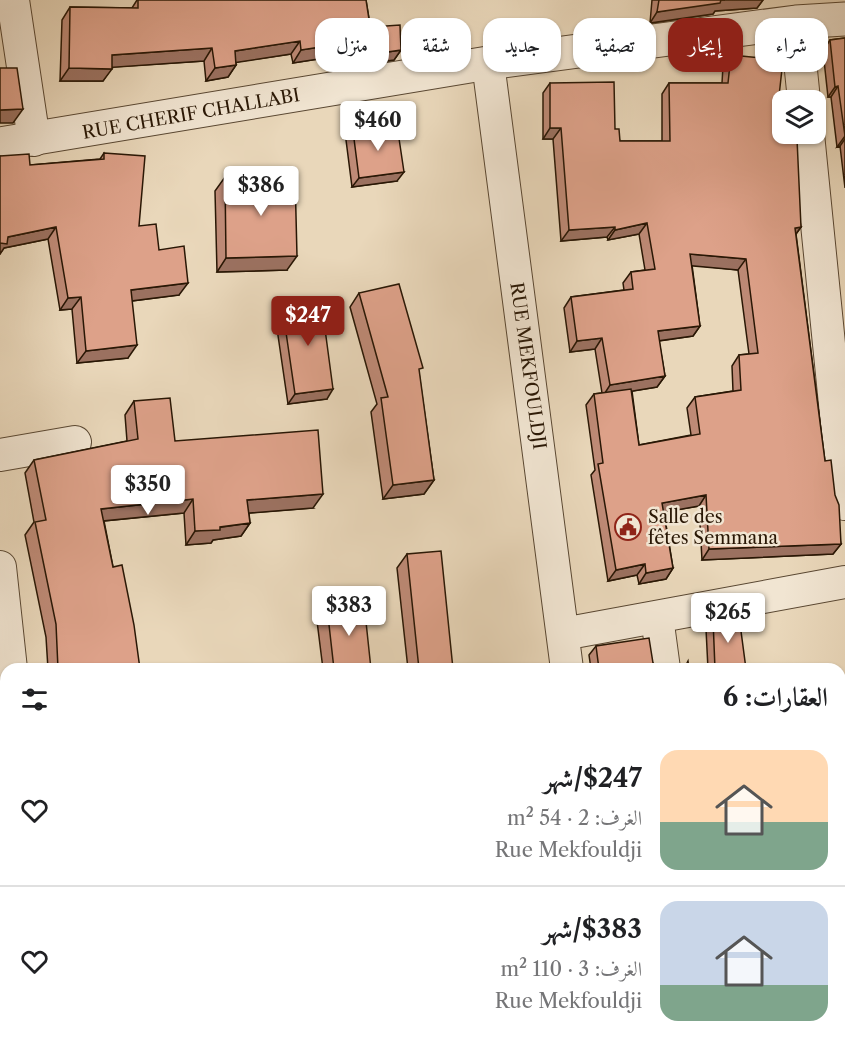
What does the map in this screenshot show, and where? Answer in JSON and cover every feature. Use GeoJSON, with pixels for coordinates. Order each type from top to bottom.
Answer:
{"type":"FeatureCollection","features":[{"type":"Feature","properties":{"kind":"street"},"geometry":{"type":"LineString","coordinates":[[13,0],[34,140]]}},
{"type":"Feature","properties":{"kind":"street"},"geometry":{"type":"LineString","coordinates":[[806,90],[818,15]]}},
{"type":"Feature","properties":{"kind":"street","name":"RUE CHERIF CHALLABI"},"geometry":{"type":"LineString","coordinates":[[561,52],[818,15]]}},
{"type":"Feature","properties":{"kind":"street","name":"RUE CHERIF CHALLABI"},"geometry":{"type":"LineString","coordinates":[[0,144],[483,64]]}},
{"type":"Feature","properties":{"kind":"street","name":"RUE MEKFOULDJI"},"geometry":{"type":"LineString","coordinates":[[489,72],[566,663]]}},
{"type":"Feature","properties":{"kind":"street"},"geometry":{"type":"LineString","coordinates":[[809,144],[845,504]]}},
{"type":"Feature","properties":{"kind":"street"},"geometry":{"type":"LineString","coordinates":[[0,454],[75,442]]}},
{"type":"Feature","properties":{"kind":"street"},"geometry":{"type":"LineString","coordinates":[[0,567],[10,663]]}},
{"type":"Feature","properties":{"kind":"street"},"geometry":{"type":"LineString","coordinates":[[563,634],[845,582]]}},
{"type":"Feature","properties":{"kind":"street"},"geometry":{"type":"LineString","coordinates":[[657,617],[663,663]]}},
{"type":"Feature","properties":{"kind":"building"},"geometry":{"type":"Polygon","coordinates":[[[138,0],[366,0],[369,18],[315,18],[315,48],[301,50],[300,41],[235,51],[236,65],[215,68],[212,48],[112,55],[112,69],[69,68],[70,7],[138,8],[138,0]]]}},
{"type":"Feature","properties":{"kind":"building"},"geometry":{"type":"Polygon","coordinates":[[[659,0],[721,0],[720,3],[657,12],[659,0]]]}},
{"type":"Feature","properties":{"kind":"building"},"geometry":{"type":"Polygon","coordinates":[[[400,25],[401,50],[389,52],[389,26],[400,25]]]}},
{"type":"Feature","properties":{"kind":"building"},"geometry":{"type":"Polygon","coordinates":[[[845,38],[845,136],[838,86],[835,87],[830,40],[845,38]]]}},
{"type":"Feature","properties":{"kind":"building"},"geometry":{"type":"Polygon","coordinates":[[[743,56],[755,57],[755,72],[782,72],[780,90],[772,90],[772,144],[797,144],[801,227],[795,228],[825,461],[831,460],[835,495],[839,505],[841,544],[709,549],[706,495],[662,503],[673,568],[646,573],[645,564],[616,570],[598,464],[603,463],[594,394],[631,389],[639,445],[700,434],[695,397],[741,390],[739,355],[758,353],[746,259],[690,254],[700,326],[658,331],[665,376],[610,385],[602,338],[577,341],[571,297],[633,289],[631,272],[655,269],[647,223],[615,230],[615,227],[569,230],[561,128],[550,128],[550,83],[614,82],[615,129],[619,129],[620,141],[670,141],[669,83],[728,83],[729,72],[743,72],[743,56]]]}},
{"type":"Feature","properties":{"kind":"building"},"geometry":{"type":"Polygon","coordinates":[[[0,68],[17,68],[23,109],[0,110],[0,68]]]}},
{"type":"Feature","properties":{"kind":"building"},"geometry":{"type":"Polygon","coordinates":[[[397,125],[404,172],[359,178],[353,131],[397,125]]]}},
{"type":"Feature","properties":{"kind":"building"},"geometry":{"type":"Polygon","coordinates":[[[104,153],[145,156],[139,226],[156,224],[159,250],[184,246],[188,283],[131,290],[137,345],[86,351],[81,297],[68,298],[56,227],[8,237],[7,244],[0,243],[0,156],[29,154],[30,165],[104,159],[104,153]]]}},
{"type":"Feature","properties":{"kind":"building"},"geometry":{"type":"Polygon","coordinates":[[[295,175],[297,256],[226,258],[225,177],[295,175]]]}},
{"type":"Feature","properties":{"kind":"building"},"geometry":{"type":"Polygon","coordinates":[[[399,284],[423,368],[419,369],[434,480],[393,485],[381,398],[388,397],[359,293],[399,284]]]}},
{"type":"Feature","properties":{"kind":"building"},"geometry":{"type":"Polygon","coordinates":[[[321,299],[333,389],[295,394],[282,305],[321,299]]]}},
{"type":"Feature","properties":{"kind":"building"},"geometry":{"type":"Polygon","coordinates":[[[170,398],[175,441],[318,430],[323,494],[247,500],[250,523],[220,527],[220,530],[195,531],[193,499],[101,509],[113,567],[122,565],[139,663],[58,663],[56,624],[35,522],[46,520],[34,460],[138,439],[134,401],[170,398]]]}},
{"type":"Feature","properties":{"kind":"building"},"geometry":{"type":"Polygon","coordinates":[[[441,551],[452,663],[418,663],[407,554],[441,551]]]}},
{"type":"Feature","properties":{"kind":"building"},"geometry":{"type":"Polygon","coordinates":[[[364,603],[370,663],[333,663],[327,607],[364,603]]]}},
{"type":"Feature","properties":{"kind":"building"},"geometry":{"type":"Polygon","coordinates":[[[739,616],[745,663],[715,663],[713,619],[739,616]]]}},
{"type":"Feature","properties":{"kind":"building"},"geometry":{"type":"Polygon","coordinates":[[[649,638],[653,663],[598,663],[596,646],[649,638]]]}},
{"type":"Feature","properties":{"kind":"place","name":"Salle des fêtes Semmana"},"geometry":{"type":"Point","coordinates":[628,527]}}]}
